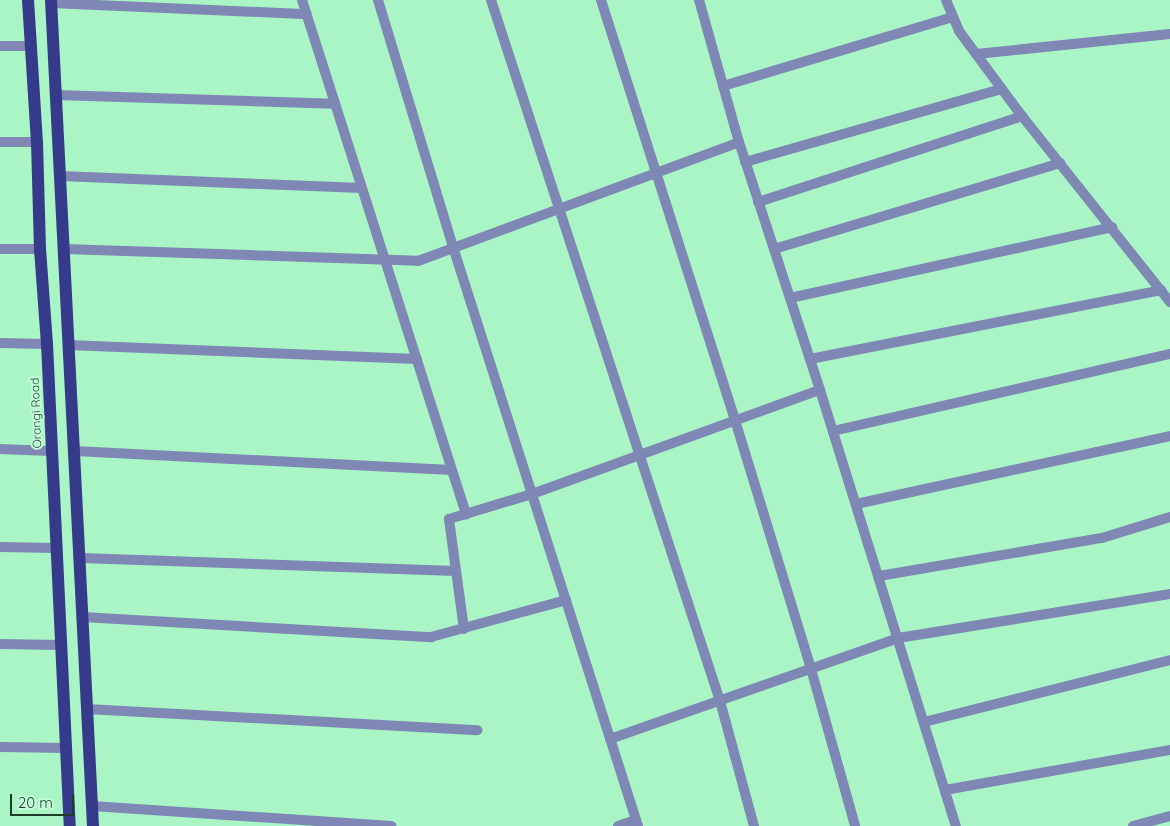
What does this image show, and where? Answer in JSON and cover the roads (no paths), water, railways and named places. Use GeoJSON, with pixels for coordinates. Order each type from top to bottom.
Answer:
{"type":"FeatureCollection","features":[{"type":"Feature","properties":{"kind":"main road","name":"Orangi Road"},"geometry":{"type":"LineString","coordinates":[[28,0],[68,748],[70,826]]}},
{"type":"Feature","properties":{"kind":"main road"},"geometry":{"type":"LineString","coordinates":[[51,1],[68,345],[76,451],[82,617],[93,826]]}},
{"type":"Feature","properties":{"kind":"street"},"geometry":{"type":"LineString","coordinates":[[302,0],[466,514]]}},
{"type":"Feature","properties":{"kind":"street"},"geometry":{"type":"LineString","coordinates":[[378,0],[452,247],[638,823],[618,826]]}},
{"type":"Feature","properties":{"kind":"street"},"geometry":{"type":"LineString","coordinates":[[491,0],[720,701],[754,826]]}},
{"type":"Feature","properties":{"kind":"street"},"geometry":{"type":"LineString","coordinates":[[601,0],[735,420],[811,669],[855,826]]}},
{"type":"Feature","properties":{"kind":"street"},"geometry":{"type":"LineString","coordinates":[[699,0],[745,162],[820,390],[956,826]]}},
{"type":"Feature","properties":{"kind":"street"},"geometry":{"type":"LineString","coordinates":[[946,0],[959,31],[976,54],[1022,116],[1170,302]]}},
{"type":"Feature","properties":{"kind":"street"},"geometry":{"type":"LineString","coordinates":[[51,1],[307,14]]}},
{"type":"Feature","properties":{"kind":"street"},"geometry":{"type":"LineString","coordinates":[[723,86],[954,18]]}},
{"type":"Feature","properties":{"kind":"street"},"geometry":{"type":"LineString","coordinates":[[976,54],[1170,34]]}},
{"type":"Feature","properties":{"kind":"street"},"geometry":{"type":"LineString","coordinates":[[0,46],[31,46]]}},
{"type":"Feature","properties":{"kind":"street"},"geometry":{"type":"LineString","coordinates":[[745,162],[1002,89]]}},
{"type":"Feature","properties":{"kind":"street"},"geometry":{"type":"LineString","coordinates":[[56,95],[335,104]]}},
{"type":"Feature","properties":{"kind":"street"},"geometry":{"type":"LineString","coordinates":[[758,202],[1022,116]]}},
{"type":"Feature","properties":{"kind":"street"},"geometry":{"type":"LineString","coordinates":[[0,142],[37,142]]}},
{"type":"Feature","properties":{"kind":"street"},"geometry":{"type":"LineString","coordinates":[[64,249],[418,261],[739,142]]}},
{"type":"Feature","properties":{"kind":"street"},"geometry":{"type":"LineString","coordinates":[[774,249],[1060,163]]}},
{"type":"Feature","properties":{"kind":"street"},"geometry":{"type":"LineString","coordinates":[[60,176],[362,188]]}},
{"type":"Feature","properties":{"kind":"street"},"geometry":{"type":"LineString","coordinates":[[790,298],[1112,227]]}},
{"type":"Feature","properties":{"kind":"street"},"geometry":{"type":"LineString","coordinates":[[0,248],[40,249]]}},
{"type":"Feature","properties":{"kind":"street"},"geometry":{"type":"LineString","coordinates":[[810,359],[1161,290]]}},
{"type":"Feature","properties":{"kind":"street"},"geometry":{"type":"LineString","coordinates":[[0,344],[47,344]]}},
{"type":"Feature","properties":{"kind":"street"},"geometry":{"type":"LineString","coordinates":[[68,345],[417,359]]}},
{"type":"Feature","properties":{"kind":"street"},"geometry":{"type":"LineString","coordinates":[[833,431],[1170,354]]}},
{"type":"Feature","properties":{"kind":"street"},"geometry":{"type":"LineString","coordinates":[[464,628],[449,519],[532,494],[820,390]]}},
{"type":"Feature","properties":{"kind":"street"},"geometry":{"type":"LineString","coordinates":[[856,504],[1170,436]]}},
{"type":"Feature","properties":{"kind":"street"},"geometry":{"type":"LineString","coordinates":[[0,449],[52,451]]}},
{"type":"Feature","properties":{"kind":"street"},"geometry":{"type":"LineString","coordinates":[[76,451],[452,470]]}},
{"type":"Feature","properties":{"kind":"street"},"geometry":{"type":"LineString","coordinates":[[879,576],[1102,538],[1170,517]]}},
{"type":"Feature","properties":{"kind":"street"},"geometry":{"type":"LineString","coordinates":[[0,547],[57,548]]}},
{"type":"Feature","properties":{"kind":"street"},"geometry":{"type":"LineString","coordinates":[[81,558],[456,571]]}},
{"type":"Feature","properties":{"kind":"street"},"geometry":{"type":"LineString","coordinates":[[610,739],[898,638],[1170,594]]}},
{"type":"Feature","properties":{"kind":"street"},"geometry":{"type":"LineString","coordinates":[[82,617],[431,637],[566,600]]}},
{"type":"Feature","properties":{"kind":"street"},"geometry":{"type":"LineString","coordinates":[[0,644],[61,645]]}},
{"type":"Feature","properties":{"kind":"street"},"geometry":{"type":"LineString","coordinates":[[924,722],[1170,660]]}},
{"type":"Feature","properties":{"kind":"street"},"geometry":{"type":"LineString","coordinates":[[87,709],[477,730]]}},
{"type":"Feature","properties":{"kind":"street"},"geometry":{"type":"LineString","coordinates":[[0,747],[68,748]]}},
{"type":"Feature","properties":{"kind":"street"},"geometry":{"type":"LineString","coordinates":[[945,790],[1170,750]]}},
{"type":"Feature","properties":{"kind":"street"},"geometry":{"type":"LineString","coordinates":[[92,806],[391,826]]}},
{"type":"Feature","properties":{"kind":"street"},"geometry":{"type":"LineString","coordinates":[[1133,826],[1170,816]]}}]}
